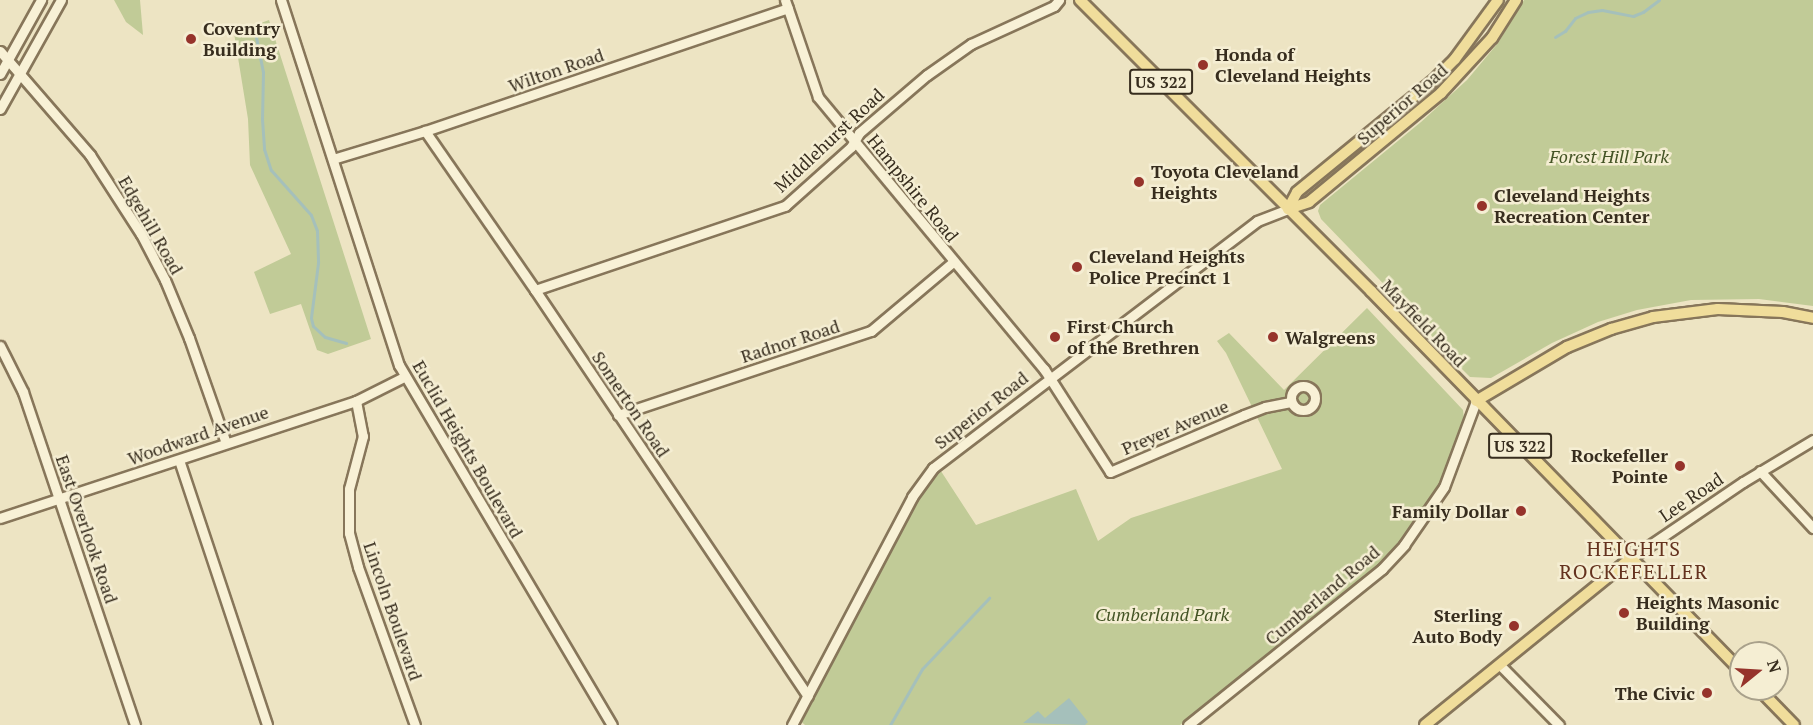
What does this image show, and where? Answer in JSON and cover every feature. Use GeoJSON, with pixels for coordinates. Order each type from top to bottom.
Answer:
{"type":"FeatureCollection","features":[{"type":"Feature","properties":{"kind":"main road","name":"Mayfield Road"},"geometry":{"type":"LineString","coordinates":[[1080,0],[1729,659]]}},
{"type":"Feature","properties":{"kind":"main road","name":"Superior Road"},"geometry":{"type":"LineString","coordinates":[[1288,209],[1297,192],[1407,103],[1455,59],[1498,0]]}},
{"type":"Feature","properties":{"kind":"main road","name":"Superior Road"},"geometry":{"type":"LineString","coordinates":[[1288,209],[1309,202],[1417,115],[1462,73],[1492,38],[1516,0]]}},
{"type":"Feature","properties":{"kind":"main road"},"geometry":{"type":"LineString","coordinates":[[1478,29],[1492,38]]}},
{"type":"Feature","properties":{"kind":"main road"},"geometry":{"type":"LineString","coordinates":[[1407,103],[1417,115]]}},
{"type":"Feature","properties":{"kind":"main road"},"geometry":{"type":"LineString","coordinates":[[1347,152],[1356,164]]}},
{"type":"Feature","properties":{"kind":"main road"},"geometry":{"type":"LineString","coordinates":[[1476,401],[1567,347],[1611,329],[1647,319],[1718,309],[1783,312],[1813,318]]}},
{"type":"Feature","properties":{"kind":"main road","name":"Lee Road"},"geometry":{"type":"LineString","coordinates":[[1425,725],[1631,558]]}},
{"type":"Feature","properties":{"kind":"main road"},"geometry":{"type":"LineString","coordinates":[[1771,701],[1794,725]]}},
{"type":"Feature","properties":{"kind":"street"},"geometry":{"type":"LineString","coordinates":[[0,74],[41,0]]}},
{"type":"Feature","properties":{"kind":"street"},"geometry":{"type":"LineString","coordinates":[[0,109],[21,76],[61,0]]}},
{"type":"Feature","properties":{"kind":"street","name":"Euclid Heights Boulevard"},"geometry":{"type":"LineString","coordinates":[[281,0],[404,377],[612,725]]}},
{"type":"Feature","properties":{"kind":"street","name":"Middlehurst Road"},"geometry":{"type":"LineString","coordinates":[[535,290],[785,206],[854,142],[858,133],[904,93],[958,52],[991,33],[1054,6],[1059,0]]}},
{"type":"Feature","properties":{"kind":"street","name":"Wilton Road"},"geometry":{"type":"LineString","coordinates":[[333,159],[425,131],[787,4]]}},
{"type":"Feature","properties":{"kind":"street","name":"Hampshire Road"},"geometry":{"type":"LineString","coordinates":[[787,4],[818,98],[1049,377]]}},
{"type":"Feature","properties":{"kind":"street","name":"Edgehill Road"},"geometry":{"type":"LineString","coordinates":[[0,51],[90,155],[141,234],[165,280],[189,338],[226,443]]}},
{"type":"Feature","properties":{"kind":"street","name":"Somerton Road"},"geometry":{"type":"LineString","coordinates":[[425,131],[535,290],[808,696]]}},
{"type":"Feature","properties":{"kind":"street","name":"Superior Road"},"geometry":{"type":"LineString","coordinates":[[792,725],[912,497],[937,465],[1049,377],[1257,221],[1288,209]]}},
{"type":"Feature","properties":{"kind":"street","name":"Radnor Road"},"geometry":{"type":"LineString","coordinates":[[618,415],[871,331],[953,262]]}},
{"type":"Feature","properties":{"kind":"street","name":"East Overlook Road"},"geometry":{"type":"LineString","coordinates":[[0,346],[23,392],[135,725]]}},
{"type":"Feature","properties":{"kind":"street","name":"Woodward Avenue"},"geometry":{"type":"LineString","coordinates":[[0,518],[356,401],[404,377]]}},
{"type":"Feature","properties":{"kind":"street","name":"Preyer Avenue"},"geometry":{"type":"LineString","coordinates":[[1049,377],[1110,472],[1244,415],[1265,407],[1291,402]]}},
{"type":"Feature","properties":{"kind":"street","name":"Lincoln Boulevard"},"geometry":{"type":"LineString","coordinates":[[356,401],[363,436],[349,489],[349,533],[358,567],[415,725]]}},
{"type":"Feature","properties":{"kind":"street","name":"Cumberland Road"},"geometry":{"type":"LineString","coordinates":[[1188,725],[1382,569],[1404,546],[1444,488],[1476,401]]}},
{"type":"Feature","properties":{"kind":"street","name":"Lee Road"},"geometry":{"type":"LineString","coordinates":[[1631,558],[1760,471],[1813,440]]}},
{"type":"Feature","properties":{"kind":"street"},"geometry":{"type":"LineString","coordinates":[[179,460],[267,725]]}},
{"type":"Feature","properties":{"kind":"street"},"geometry":{"type":"LineString","coordinates":[[1760,471],[1813,528]]}},
{"type":"Feature","properties":{"kind":"street"},"geometry":{"type":"LineString","coordinates":[[1500,665],[1559,725]]}},
{"type":"Feature","properties":{"kind":"green space"},"geometry":{"type":"Polygon","coordinates":[[[114,0],[140,0],[143,35],[126,22],[114,0]]]}},
{"type":"Feature","properties":{"kind":"green space","name":"Forest Hill Park"},"geometry":{"type":"Polygon","coordinates":[[[1524,0],[1813,0],[1813,306],[1759,299],[1691,300],[1637,310],[1598,322],[1552,343],[1491,378],[1470,377],[1455,362],[1321,219],[1318,211],[1320,205],[1421,122],[1467,80],[1498,43],[1524,0]]]}},
{"type":"Feature","properties":{"kind":"green space"},"geometry":{"type":"Polygon","coordinates":[[[269,20],[371,339],[328,354],[317,350],[301,304],[270,314],[254,272],[291,254],[250,165],[248,119],[234,33],[269,20]]]}},
{"type":"Feature","properties":{"kind":"green space","name":"Cumberland Park"},"geometry":{"type":"Polygon","coordinates":[[[1367,308],[1463,410],[1464,419],[1439,484],[1402,542],[1382,563],[1180,725],[805,725],[796,717],[912,497],[937,465],[976,525],[1076,489],[1098,541],[1131,518],[1282,469],[1226,353],[1217,341],[1229,333],[1284,390],[1367,308]]]}},
{"type":"Feature","properties":{"kind":"water"},"geometry":{"type":"Polygon","coordinates":[[[1069,698],[1088,722],[1085,725],[1023,723],[1038,711],[1045,718],[1069,698]]]}},
{"type":"Feature","properties":{"kind":"waterway"},"geometry":{"type":"LineString","coordinates":[[1555,37],[1565,31],[1575,18],[1588,12],[1602,10],[1633,16],[1643,12],[1659,0]]}},
{"type":"Feature","properties":{"kind":"waterway"},"geometry":{"type":"LineString","coordinates":[[254,27],[263,72],[264,149],[271,170],[311,215],[317,231],[318,263],[311,318],[313,326],[325,337],[346,343]]}},
{"type":"Feature","properties":{"kind":"waterway"},"geometry":{"type":"LineString","coordinates":[[890,725],[922,669],[989,598]]}},
{"type":"Feature","properties":{"kind":"place","name":"Coventry Building"},"geometry":{"type":"Point","coordinates":[191,39]}},
{"type":"Feature","properties":{"kind":"place","name":"Honda of Cleveland Heights"},"geometry":{"type":"Point","coordinates":[1203,65]}},
{"type":"Feature","properties":{"kind":"place","name":"Toyota Cleveland Heights"},"geometry":{"type":"Point","coordinates":[1139,182]}},
{"type":"Feature","properties":{"kind":"place","name":"Cleveland Heights Recreation Center"},"geometry":{"type":"Point","coordinates":[1482,206]}},
{"type":"Feature","properties":{"kind":"place","name":"Cleveland Heights Police Precinct 1"},"geometry":{"type":"Point","coordinates":[1077,267]}},
{"type":"Feature","properties":{"kind":"place","name":"First Church of the Brethren"},"geometry":{"type":"Point","coordinates":[1055,337]}},
{"type":"Feature","properties":{"kind":"place","name":"Walgreens"},"geometry":{"type":"Point","coordinates":[1273,337]}},
{"type":"Feature","properties":{"kind":"place","name":"Rockefeller Pointe"},"geometry":{"type":"Point","coordinates":[1680,466]}},
{"type":"Feature","properties":{"kind":"place","name":"Family Dollar"},"geometry":{"type":"Point","coordinates":[1521,511]}},
{"type":"Feature","properties":{"kind":"place","name":"Heights Masonic Building"},"geometry":{"type":"Point","coordinates":[1624,613]}},
{"type":"Feature","properties":{"kind":"place","name":"Sterling Auto Body"},"geometry":{"type":"Point","coordinates":[1514,626]}},
{"type":"Feature","properties":{"kind":"place","name":"The Civic"},"geometry":{"type":"Point","coordinates":[1707,693]}},
{"type":"Feature","properties":{"kind":"district","name":"HEIGHTS ROCKEFELLER"},"geometry":{"type":"Point","coordinates":[1634,560]}}]}
